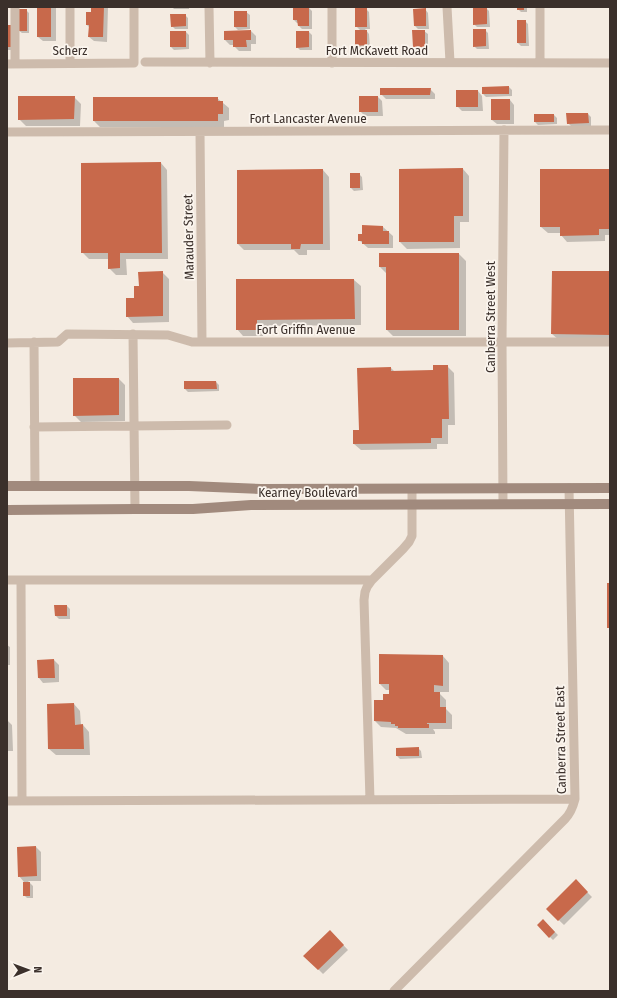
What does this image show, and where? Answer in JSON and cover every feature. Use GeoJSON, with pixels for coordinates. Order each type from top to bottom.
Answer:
{"type":"FeatureCollection","features":[{"type":"Feature","properties":{"kind":"street"},"geometry":{"type":"LineString","coordinates":[[11,64],[15,7]]}},
{"type":"Feature","properties":{"kind":"street"},"geometry":{"type":"LineString","coordinates":[[70,7],[70,63]]}},
{"type":"Feature","properties":{"kind":"street","name":"Scherz"},"geometry":{"type":"LineString","coordinates":[[11,64],[134,63],[134,7]]}},
{"type":"Feature","properties":{"kind":"street"},"geometry":{"type":"LineString","coordinates":[[209,7],[210,63]]}},
{"type":"Feature","properties":{"kind":"street"},"geometry":{"type":"LineString","coordinates":[[332,7],[332,63]]}},
{"type":"Feature","properties":{"kind":"street"},"geometry":{"type":"LineString","coordinates":[[447,7],[450,62]]}},
{"type":"Feature","properties":{"kind":"street"},"geometry":{"type":"LineString","coordinates":[[540,7],[540,63]]}},
{"type":"Feature","properties":{"kind":"street","name":"Fort McKavett Road"},"geometry":{"type":"LineString","coordinates":[[145,62],[610,63]]}},
{"type":"Feature","properties":{"kind":"street","name":"Canberra Street West"},"geometry":{"type":"LineString","coordinates":[[503,504],[502,342],[504,130]]}},
{"type":"Feature","properties":{"kind":"street","name":"Fort Lancaster Avenue"},"geometry":{"type":"LineString","coordinates":[[7,132],[610,130]]}},
{"type":"Feature","properties":{"kind":"street","name":"Marauder Street"},"geometry":{"type":"LineString","coordinates":[[200,132],[202,342]]}},
{"type":"Feature","properties":{"kind":"street","name":"Fort Griffin Avenue"},"geometry":{"type":"LineString","coordinates":[[7,343],[58,342],[67,334],[132,334],[168,336],[192,342],[610,342]]}},
{"type":"Feature","properties":{"kind":"street"},"geometry":{"type":"LineString","coordinates":[[132,334],[135,509]]}},
{"type":"Feature","properties":{"kind":"street"},"geometry":{"type":"LineString","coordinates":[[34,342],[35,486]]}},
{"type":"Feature","properties":{"kind":"street"},"geometry":{"type":"LineString","coordinates":[[34,427],[227,425]]}},
{"type":"Feature","properties":{"kind":"street","name":"Kearney Boulevard"},"geometry":{"type":"LineString","coordinates":[[7,486],[200,486],[260,489],[610,488]]}},
{"type":"Feature","properties":{"kind":"street","name":"Canberra Street East"},"geometry":{"type":"LineString","coordinates":[[394,991],[570,814],[573,807],[569,488]]}},
{"type":"Feature","properties":{"kind":"street"},"geometry":{"type":"LineString","coordinates":[[370,800],[365,592],[372,580],[409,542],[412,536],[412,489]]}},
{"type":"Feature","properties":{"kind":"street","name":"Kearney Boulevard"},"geometry":{"type":"LineString","coordinates":[[7,510],[193,509],[251,505],[610,504]]}},
{"type":"Feature","properties":{"kind":"street"},"geometry":{"type":"LineString","coordinates":[[7,580],[372,580]]}},
{"type":"Feature","properties":{"kind":"street"},"geometry":{"type":"LineString","coordinates":[[21,580],[22,801]]}},
{"type":"Feature","properties":{"kind":"street"},"geometry":{"type":"LineString","coordinates":[[7,801],[574,799]]}},
{"type":"Feature","properties":{"kind":"building"},"geometry":{"type":"Polygon","coordinates":[[[37,7],[51,7],[51,37],[37,37],[37,7]]]}},
{"type":"Feature","properties":{"kind":"building"},"geometry":{"type":"Polygon","coordinates":[[[91,7],[104,7],[103,37],[88,37],[89,25],[86,25],[86,12],[91,12],[91,7]]]}},
{"type":"Feature","properties":{"kind":"building"},"geometry":{"type":"Polygon","coordinates":[[[293,7],[309,7],[309,26],[298,26],[297,20],[293,20],[293,7]]]}},
{"type":"Feature","properties":{"kind":"building"},"geometry":{"type":"Polygon","coordinates":[[[487,7],[487,24],[473,25],[473,8],[487,7]]]}},
{"type":"Feature","properties":{"kind":"building"},"geometry":{"type":"Polygon","coordinates":[[[517,7],[524,7],[524,10],[517,10],[517,7]]]}},
{"type":"Feature","properties":{"kind":"building"},"geometry":{"type":"Polygon","coordinates":[[[355,8],[367,8],[367,27],[355,27],[355,8]]]}},
{"type":"Feature","properties":{"kind":"building"},"geometry":{"type":"Polygon","coordinates":[[[426,8],[426,26],[414,26],[413,9],[426,8]]]}},
{"type":"Feature","properties":{"kind":"building"},"geometry":{"type":"Polygon","coordinates":[[[17,9],[27,9],[27,31],[17,31],[17,9]]]}},
{"type":"Feature","properties":{"kind":"building"},"geometry":{"type":"Polygon","coordinates":[[[234,11],[247,11],[247,27],[234,27],[234,11]]]}},
{"type":"Feature","properties":{"kind":"building"},"geometry":{"type":"Polygon","coordinates":[[[170,14],[186,14],[186,26],[171,27],[170,14]]]}},
{"type":"Feature","properties":{"kind":"building"},"geometry":{"type":"Polygon","coordinates":[[[517,20],[526,20],[526,43],[517,43],[517,20]]]}},
{"type":"Feature","properties":{"kind":"building"},"geometry":{"type":"Polygon","coordinates":[[[7,25],[11,25],[12,47],[7,47],[7,25]]]}},
{"type":"Feature","properties":{"kind":"building"},"geometry":{"type":"Polygon","coordinates":[[[473,29],[486,29],[486,46],[473,47],[473,29]]]}},
{"type":"Feature","properties":{"kind":"building"},"geometry":{"type":"Polygon","coordinates":[[[251,30],[251,40],[246,40],[247,47],[233,47],[233,40],[224,40],[224,31],[251,30]]]}},
{"type":"Feature","properties":{"kind":"building"},"geometry":{"type":"Polygon","coordinates":[[[355,30],[367,30],[367,45],[355,46],[355,30]]]}},
{"type":"Feature","properties":{"kind":"building"},"geometry":{"type":"Polygon","coordinates":[[[412,30],[425,30],[425,47],[413,47],[412,30]]]}},
{"type":"Feature","properties":{"kind":"building"},"geometry":{"type":"Polygon","coordinates":[[[170,31],[186,31],[186,47],[170,47],[170,31]]]}},
{"type":"Feature","properties":{"kind":"building"},"geometry":{"type":"Polygon","coordinates":[[[296,31],[309,31],[309,47],[296,48],[296,31]]]}},
{"type":"Feature","properties":{"kind":"building"},"geometry":{"type":"Polygon","coordinates":[[[509,86],[509,94],[482,94],[482,87],[509,86]]]}},
{"type":"Feature","properties":{"kind":"building"},"geometry":{"type":"Polygon","coordinates":[[[380,88],[431,88],[430,95],[380,95],[380,88]]]}},
{"type":"Feature","properties":{"kind":"building"},"geometry":{"type":"Polygon","coordinates":[[[456,90],[478,90],[478,107],[456,107],[456,90]]]}},
{"type":"Feature","properties":{"kind":"building"},"geometry":{"type":"Polygon","coordinates":[[[18,96],[75,96],[74,119],[18,120],[18,96]]]}},
{"type":"Feature","properties":{"kind":"building"},"geometry":{"type":"Polygon","coordinates":[[[359,96],[378,96],[378,112],[359,112],[359,96]]]}},
{"type":"Feature","properties":{"kind":"building"},"geometry":{"type":"Polygon","coordinates":[[[93,97],[218,97],[218,101],[223,101],[223,114],[218,114],[218,121],[93,121],[93,97]]]}},
{"type":"Feature","properties":{"kind":"building"},"geometry":{"type":"Polygon","coordinates":[[[491,99],[510,99],[510,120],[491,120],[491,99]]]}},
{"type":"Feature","properties":{"kind":"building"},"geometry":{"type":"Polygon","coordinates":[[[566,113],[588,113],[589,123],[567,124],[566,113]]]}},
{"type":"Feature","properties":{"kind":"building"},"geometry":{"type":"Polygon","coordinates":[[[534,114],[554,114],[554,122],[534,122],[534,114]]]}},
{"type":"Feature","properties":{"kind":"building"},"geometry":{"type":"Polygon","coordinates":[[[161,162],[162,253],[120,253],[120,268],[108,269],[108,253],[81,253],[81,163],[161,162]]]}},
{"type":"Feature","properties":{"kind":"building"},"geometry":{"type":"Polygon","coordinates":[[[463,168],[463,216],[454,216],[454,242],[399,242],[399,169],[463,168]]]}},
{"type":"Feature","properties":{"kind":"building"},"geometry":{"type":"Polygon","coordinates":[[[323,169],[323,244],[301,244],[300,249],[291,249],[291,244],[237,244],[237,170],[323,169]]]}},
{"type":"Feature","properties":{"kind":"building"},"geometry":{"type":"Polygon","coordinates":[[[540,169],[610,169],[610,229],[599,229],[599,235],[560,236],[560,227],[540,227],[540,169]]]}},
{"type":"Feature","properties":{"kind":"building"},"geometry":{"type":"Polygon","coordinates":[[[350,173],[360,173],[360,188],[350,188],[350,173]]]}},
{"type":"Feature","properties":{"kind":"building"},"geometry":{"type":"Polygon","coordinates":[[[362,225],[383,226],[383,231],[389,231],[389,244],[362,244],[362,241],[358,241],[358,234],[362,234],[362,225]]]}},
{"type":"Feature","properties":{"kind":"building"},"geometry":{"type":"Polygon","coordinates":[[[379,253],[459,253],[459,330],[386,330],[386,267],[379,267],[379,253]]]}},
{"type":"Feature","properties":{"kind":"building"},"geometry":{"type":"Polygon","coordinates":[[[163,271],[163,316],[126,317],[126,298],[134,298],[134,286],[139,286],[138,272],[163,271]]]}},
{"type":"Feature","properties":{"kind":"building"},"geometry":{"type":"Polygon","coordinates":[[[552,271],[610,271],[610,335],[551,334],[552,271]]]}},
{"type":"Feature","properties":{"kind":"building"},"geometry":{"type":"Polygon","coordinates":[[[236,279],[354,279],[355,319],[257,320],[257,330],[236,330],[236,279]]]}},
{"type":"Feature","properties":{"kind":"building"},"geometry":{"type":"Polygon","coordinates":[[[433,365],[448,365],[449,419],[442,419],[442,438],[431,438],[431,443],[353,444],[353,430],[359,430],[357,368],[391,367],[391,371],[433,370],[433,365]]]}},
{"type":"Feature","properties":{"kind":"building"},"geometry":{"type":"Polygon","coordinates":[[[73,378],[119,378],[119,415],[73,416],[73,378]]]}},
{"type":"Feature","properties":{"kind":"building"},"geometry":{"type":"Polygon","coordinates":[[[184,381],[216,381],[217,389],[184,389],[184,381]]]}},
{"type":"Feature","properties":{"kind":"building"},"geometry":{"type":"Polygon","coordinates":[[[607,583],[610,583],[610,628],[607,628],[607,583]]]}},
{"type":"Feature","properties":{"kind":"building"},"geometry":{"type":"Polygon","coordinates":[[[54,605],[67,605],[67,616],[55,616],[54,605]]]}},
{"type":"Feature","properties":{"kind":"building"},"geometry":{"type":"Polygon","coordinates":[[[379,654],[443,655],[443,686],[434,685],[434,692],[440,692],[440,707],[446,707],[446,723],[427,723],[429,724],[429,728],[398,728],[395,724],[391,724],[391,722],[374,721],[374,700],[383,700],[383,694],[389,694],[389,684],[379,684],[379,654]]]}},
{"type":"Feature","properties":{"kind":"building"},"geometry":{"type":"Polygon","coordinates":[[[54,659],[55,678],[38,678],[37,660],[54,659]]]}},
{"type":"Feature","properties":{"kind":"building"},"geometry":{"type":"Polygon","coordinates":[[[74,703],[75,725],[83,724],[84,749],[48,749],[47,704],[74,703]]]}},
{"type":"Feature","properties":{"kind":"building"},"geometry":{"type":"Polygon","coordinates":[[[419,747],[419,756],[396,756],[396,748],[419,747]]]}},
{"type":"Feature","properties":{"kind":"building"},"geometry":{"type":"Polygon","coordinates":[[[36,846],[37,876],[18,877],[17,847],[36,846]]]}},
{"type":"Feature","properties":{"kind":"building"},"geometry":{"type":"Polygon","coordinates":[[[576,879],[588,892],[558,921],[546,909],[576,879]]]}},
{"type":"Feature","properties":{"kind":"building"},"geometry":{"type":"Polygon","coordinates":[[[23,882],[30,882],[30,896],[23,896],[23,882]]]}},
{"type":"Feature","properties":{"kind":"building"},"geometry":{"type":"Polygon","coordinates":[[[543,919],[555,932],[549,938],[537,925],[543,919]]]}},
{"type":"Feature","properties":{"kind":"building"},"geometry":{"type":"Polygon","coordinates":[[[330,930],[344,945],[318,970],[303,956],[330,930]]]}}]}
